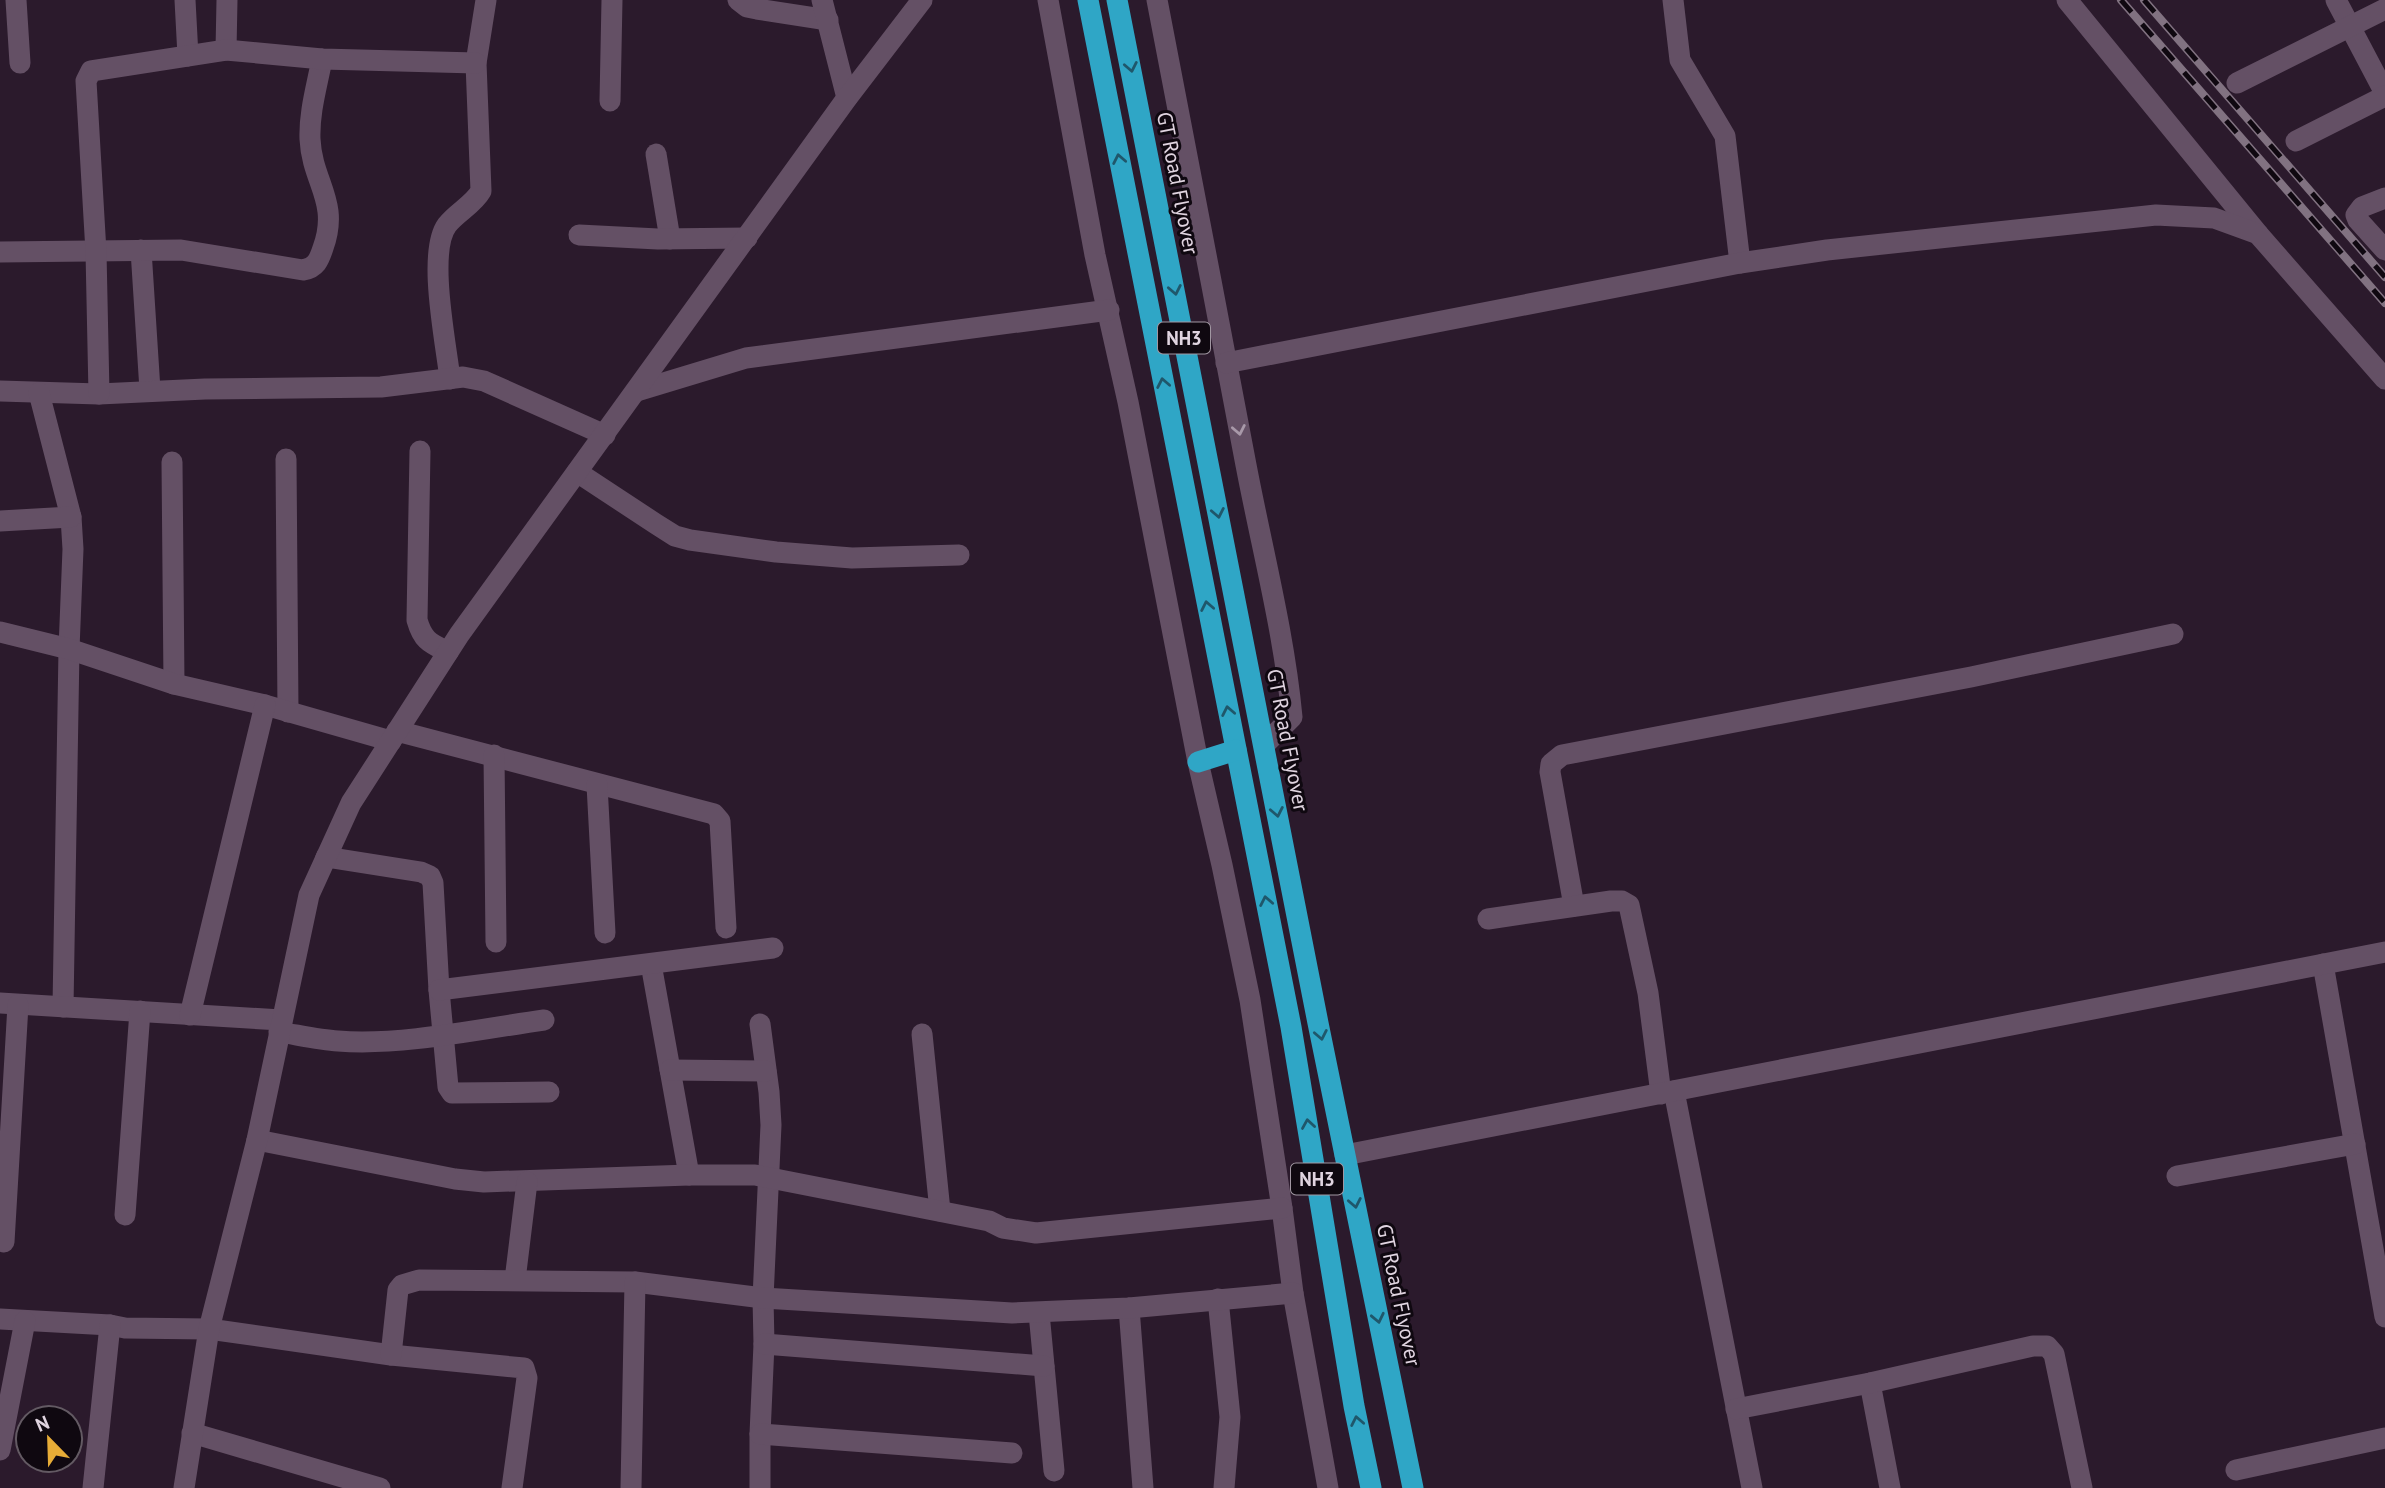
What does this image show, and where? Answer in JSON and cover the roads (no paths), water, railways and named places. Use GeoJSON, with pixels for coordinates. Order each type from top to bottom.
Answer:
{"type":"FeatureCollection","features":[{"type":"Feature","properties":{"kind":"highway","name":"NH3"},"geometry":{"type":"LineString","coordinates":[[1088,0],[1292,1027],[1354,1406],[1371,1488]]}},
{"type":"Feature","properties":{"kind":"highway","name":"GT Road Flyover"},"geometry":{"type":"LineString","coordinates":[[1117,0],[1413,1488]]}},
{"type":"Feature","properties":{"kind":"highway"},"geometry":{"type":"LineString","coordinates":[[1198,762],[1236,750]]}},
{"type":"Feature","properties":{"kind":"street"},"geometry":{"type":"LineString","coordinates":[[16,0],[20,63]]}},
{"type":"Feature","properties":{"kind":"street"},"geometry":{"type":"LineString","coordinates":[[184,0],[188,55]]}},
{"type":"Feature","properties":{"kind":"street"},"geometry":{"type":"LineString","coordinates":[[226,50],[227,0]]}},
{"type":"Feature","properties":{"kind":"street"},"geometry":{"type":"LineString","coordinates":[[450,379],[438,279],[438,243],[447,224],[472,203],[481,191],[476,63],[486,0]]}},
{"type":"Feature","properties":{"kind":"street"},"geometry":{"type":"LineString","coordinates":[[610,101],[612,0]]}},
{"type":"Feature","properties":{"kind":"street"},"geometry":{"type":"LineString","coordinates":[[738,0],[757,9],[825,10],[847,98]]}},
{"type":"Feature","properties":{"kind":"street"},"geometry":{"type":"LineString","coordinates":[[184,1488],[209,1329],[257,1140],[309,895],[351,803],[448,652],[847,98],[922,0]]}},
{"type":"Feature","properties":{"kind":"street"},"geometry":{"type":"LineString","coordinates":[[1048,0],[1093,241],[1128,402],[1198,762],[1250,1000],[1293,1293],[1328,1488]]}},
{"type":"Feature","properties":{"kind":"street"},"geometry":{"type":"LineString","coordinates":[[1157,0],[1289,681],[1292,717],[1264,745]]}},
{"type":"Feature","properties":{"kind":"street"},"geometry":{"type":"LineString","coordinates":[[1673,0],[1680,60],[1725,136],[1740,263]]}},
{"type":"Feature","properties":{"kind":"street"},"geometry":{"type":"LineString","coordinates":[[2067,0],[2258,234],[2385,379]]}},
{"type":"Feature","properties":{"kind":"street"},"geometry":{"type":"LineString","coordinates":[[2296,141],[2385,95],[2336,0]]}},
{"type":"Feature","properties":{"kind":"street"},"geometry":{"type":"LineString","coordinates":[[2237,83],[2385,9]]}},
{"type":"Feature","properties":{"kind":"street"},"geometry":{"type":"LineString","coordinates":[[99,394],[96,252],[86,81],[91,71],[226,50],[322,59],[476,63]]}},
{"type":"Feature","properties":{"kind":"street"},"geometry":{"type":"LineString","coordinates":[[0,252],[181,250],[310,269],[317,264],[330,222],[310,140],[310,119],[322,59]]}},
{"type":"Feature","properties":{"kind":"street"},"geometry":{"type":"LineString","coordinates":[[656,154],[670,239]]}},
{"type":"Feature","properties":{"kind":"street"},"geometry":{"type":"LineString","coordinates":[[2385,198],[2362,207],[2356,215],[2385,250]]}},
{"type":"Feature","properties":{"kind":"street"},"geometry":{"type":"LineString","coordinates":[[1226,363],[1740,263],[1828,250],[2156,215],[2214,218],[2258,234]]}},
{"type":"Feature","properties":{"kind":"street"},"geometry":{"type":"LineString","coordinates":[[579,235],[670,239],[747,238]]}},
{"type":"Feature","properties":{"kind":"street"},"geometry":{"type":"LineString","coordinates":[[141,250],[150,390]]}},
{"type":"Feature","properties":{"kind":"street"},"geometry":{"type":"LineString","coordinates":[[637,391],[756,356],[1108,310]]}},
{"type":"Feature","properties":{"kind":"street"},"geometry":{"type":"LineString","coordinates":[[0,391],[99,394],[150,390],[381,387],[474,378],[605,435]]}},
{"type":"Feature","properties":{"kind":"street"},"geometry":{"type":"LineString","coordinates":[[39,393],[71,517],[73,549],[63,1007]]}},
{"type":"Feature","properties":{"kind":"street"},"geometry":{"type":"LineString","coordinates":[[420,451],[417,620],[421,633],[428,642],[448,652]]}},
{"type":"Feature","properties":{"kind":"street"},"geometry":{"type":"LineString","coordinates":[[286,459],[288,712]]}},
{"type":"Feature","properties":{"kind":"street"},"geometry":{"type":"LineString","coordinates":[[172,462],[174,684]]}},
{"type":"Feature","properties":{"kind":"street"},"geometry":{"type":"LineString","coordinates":[[578,472],[675,536],[690,540],[776,552],[842,557],[959,555]]}},
{"type":"Feature","properties":{"kind":"street"},"geometry":{"type":"LineString","coordinates":[[0,521],[71,517]]}},
{"type":"Feature","properties":{"kind":"street"},"geometry":{"type":"LineString","coordinates":[[0,632],[69,649],[174,684],[394,736],[494,755],[597,785],[714,814],[718,817],[726,928]]}},
{"type":"Feature","properties":{"kind":"street"},"geometry":{"type":"LineString","coordinates":[[1574,906],[1550,772],[1551,764],[1562,755],[1971,677],[2173,634]]}},
{"type":"Feature","properties":{"kind":"street"},"geometry":{"type":"LineString","coordinates":[[190,1015],[265,705]]}},
{"type":"Feature","properties":{"kind":"street"},"geometry":{"type":"LineString","coordinates":[[494,755],[496,942]]}},
{"type":"Feature","properties":{"kind":"street"},"geometry":{"type":"LineString","coordinates":[[597,785],[605,933]]}},
{"type":"Feature","properties":{"kind":"street"},"geometry":{"type":"LineString","coordinates":[[326,857],[421,872],[429,876],[434,891],[442,1035],[448,1087],[452,1093],[548,1092]]}},
{"type":"Feature","properties":{"kind":"street"},"geometry":{"type":"LineString","coordinates":[[1488,919],[1611,901],[1622,901],[1629,905],[1752,1488]]}},
{"type":"Feature","properties":{"kind":"street"},"geometry":{"type":"LineString","coordinates":[[439,990],[773,948]]}},
{"type":"Feature","properties":{"kind":"street"},"geometry":{"type":"LineString","coordinates":[[1345,1156],[2385,952]]}},
{"type":"Feature","properties":{"kind":"street"},"geometry":{"type":"LineString","coordinates":[[651,964],[689,1175]]}},
{"type":"Feature","properties":{"kind":"street"},"geometry":{"type":"LineString","coordinates":[[2323,964],[2355,1144],[2381,1268],[2385,1317]]}},
{"type":"Feature","properties":{"kind":"street"},"geometry":{"type":"LineString","coordinates":[[4,1242],[9,1004],[190,1015],[280,1026],[337,1041],[367,1042],[442,1035],[544,1020]]}},
{"type":"Feature","properties":{"kind":"street"},"geometry":{"type":"LineString","coordinates":[[125,1214],[140,1011]]}},
{"type":"Feature","properties":{"kind":"street"},"geometry":{"type":"LineString","coordinates":[[760,1024],[771,1125],[763,1298],[760,1488]]}},
{"type":"Feature","properties":{"kind":"street"},"geometry":{"type":"LineString","coordinates":[[922,1034],[940,1211]]}},
{"type":"Feature","properties":{"kind":"street"},"geometry":{"type":"LineString","coordinates":[[670,1070],[766,1071]]}},
{"type":"Feature","properties":{"kind":"street"},"geometry":{"type":"LineString","coordinates":[[257,1140],[455,1179],[484,1182],[689,1175],[768,1177],[989,1221],[1003,1228],[1036,1233],[1282,1208]]}},
{"type":"Feature","properties":{"kind":"street"},"geometry":{"type":"LineString","coordinates":[[2177,1176],[2355,1144]]}},
{"type":"Feature","properties":{"kind":"street"},"geometry":{"type":"LineString","coordinates":[[515,1280],[527,1182]]}},
{"type":"Feature","properties":{"kind":"street"},"geometry":{"type":"LineString","coordinates":[[391,1355],[398,1290],[402,1285],[419,1280],[635,1282],[763,1298],[1039,1313],[1293,1293]]}},
{"type":"Feature","properties":{"kind":"street"},"geometry":{"type":"LineString","coordinates":[[631,1488],[635,1282]]}},
{"type":"Feature","properties":{"kind":"street"},"geometry":{"type":"LineString","coordinates":[[1218,1299],[1230,1417],[1224,1488]]}},
{"type":"Feature","properties":{"kind":"street"},"geometry":{"type":"LineString","coordinates":[[1129,1308],[1143,1488]]}},
{"type":"Feature","properties":{"kind":"street"},"geometry":{"type":"LineString","coordinates":[[1039,1313],[1054,1471]]}},
{"type":"Feature","properties":{"kind":"street"},"geometry":{"type":"LineString","coordinates":[[0,1319],[125,1328],[209,1329],[391,1355],[524,1368],[527,1378],[512,1488]]}},
{"type":"Feature","properties":{"kind":"street"},"geometry":{"type":"LineString","coordinates":[[0,1450],[25,1321]]}},
{"type":"Feature","properties":{"kind":"street"},"geometry":{"type":"LineString","coordinates":[[93,1488],[110,1325]]}},
{"type":"Feature","properties":{"kind":"street"},"geometry":{"type":"LineString","coordinates":[[764,1344],[1044,1366]]}},
{"type":"Feature","properties":{"kind":"street"},"geometry":{"type":"LineString","coordinates":[[1736,1409],[2033,1346],[2047,1346],[2054,1354],[2082,1488]]}},
{"type":"Feature","properties":{"kind":"street"},"geometry":{"type":"LineString","coordinates":[[1870,1382],[1890,1488]]}},
{"type":"Feature","properties":{"kind":"street"},"geometry":{"type":"LineString","coordinates":[[192,1433],[380,1488]]}},
{"type":"Feature","properties":{"kind":"street"},"geometry":{"type":"LineString","coordinates":[[760,1434],[1012,1453]]}},
{"type":"Feature","properties":{"kind":"street"},"geometry":{"type":"LineString","coordinates":[[2236,1470],[2385,1438]]}},
{"type":"Feature","properties":{"kind":"railway"},"geometry":{"type":"LineString","coordinates":[[2121,0],[2385,303]]}},
{"type":"Feature","properties":{"kind":"railway"},"geometry":{"type":"LineString","coordinates":[[2144,0],[2385,277]]}}]}
